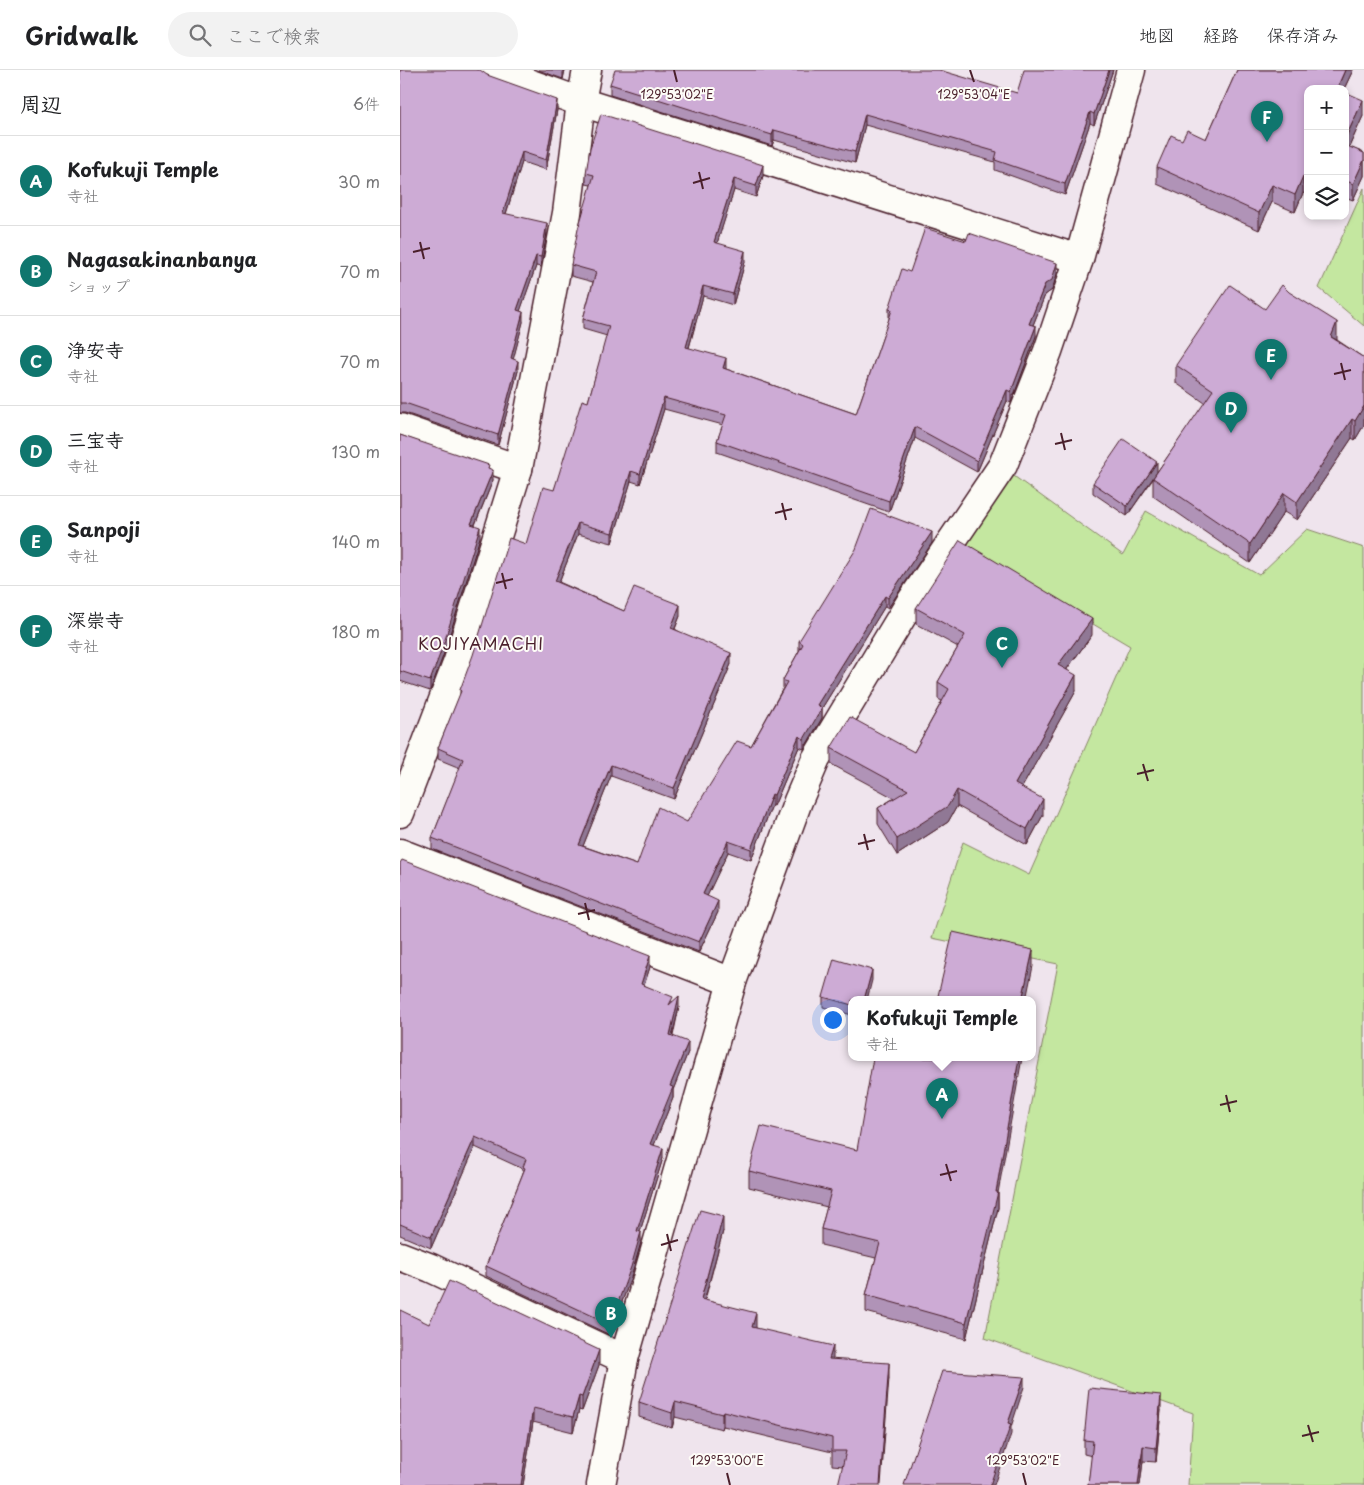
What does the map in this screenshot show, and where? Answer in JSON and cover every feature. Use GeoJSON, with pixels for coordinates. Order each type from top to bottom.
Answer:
{"type":"FeatureCollection","features":[{"type":"Feature","properties":{"kind":"street"},"geometry":{"type":"LineString","coordinates":[[492,70],[581,102],[1079,259]]}},
{"type":"Feature","properties":{"kind":"street"},"geometry":{"type":"LineString","coordinates":[[400,813],[458,661],[518,469],[567,213],[581,102],[587,70]]}},
{"type":"Feature","properties":{"kind":"street"},"geometry":{"type":"LineString","coordinates":[[601,1485],[624,1359],[732,982],[798,801],[816,759],[910,603],[1003,466],[1048,351],[1079,259],[1131,70]]}},
{"type":"Feature","properties":{"kind":"street"},"geometry":{"type":"LineString","coordinates":[[400,428],[518,469]]}},
{"type":"Feature","properties":{"kind":"street"},"geometry":{"type":"LineString","coordinates":[[400,853],[732,982]]}},
{"type":"Feature","properties":{"kind":"street"},"geometry":{"type":"LineString","coordinates":[[400,1256],[431,1268],[624,1359]]}},
{"type":"Feature","properties":{"kind":"green space"},"geometry":{"type":"Polygon","coordinates":[[[1364,188],[1364,326],[1319,288],[1364,188]]]}},
{"type":"Feature","properties":{"kind":"green space"},"geometry":{"type":"Polygon","coordinates":[[[1011,474],[1123,555],[1146,511],[1259,575],[1307,529],[1364,548],[1364,1485],[1188,1485],[1193,1413],[985,1338],[1058,964],[932,938],[963,842],[1029,875],[1130,646],[965,548],[1011,474]]]}},
{"type":"Feature","properties":{"kind":"building"},"geometry":{"type":"Polygon","coordinates":[[[400,70],[480,70],[487,75],[557,100],[546,160],[522,152],[503,213],[547,223],[541,257],[536,256],[517,310],[523,312],[511,358],[518,361],[498,435],[405,403],[400,403],[400,70]]]}},
{"type":"Feature","properties":{"kind":"building"},"geometry":{"type":"Polygon","coordinates":[[[615,70],[939,70],[1017,93],[1024,70],[1109,70],[1094,114],[1090,112],[1065,184],[995,160],[997,152],[865,114],[855,152],[774,130],[772,135],[610,84],[615,70]]]}},
{"type":"Feature","properties":{"kind":"building"},"geometry":{"type":"Polygon","coordinates":[[[1237,70],[1345,70],[1338,85],[1304,85],[1304,176],[1295,195],[1272,185],[1259,213],[1157,167],[1171,135],[1182,140],[1187,130],[1206,139],[1237,70]]]}},
{"type":"Feature","properties":{"kind":"building"},"geometry":{"type":"Polygon","coordinates":[[[1349,94],[1363,100],[1349,130],[1349,94]]]}},
{"type":"Feature","properties":{"kind":"building"},"geometry":{"type":"Polygon","coordinates":[[[601,114],[763,165],[756,186],[734,179],[714,242],[745,251],[733,294],[703,286],[686,347],[726,358],[723,368],[856,414],[892,310],[889,309],[902,269],[910,272],[925,228],[966,241],[969,233],[1057,263],[1052,280],[1045,284],[1029,324],[1036,326],[1011,392],[1007,390],[977,461],[915,427],[889,501],[717,441],[726,415],[664,398],[640,474],[631,471],[612,533],[578,523],[555,581],[624,611],[634,587],[680,605],[671,628],[731,653],[674,788],[611,765],[579,845],[637,865],[658,807],[687,822],[737,741],[751,746],[787,682],[783,680],[803,644],[799,641],[856,549],[871,509],[932,532],[888,598],[885,596],[817,705],[822,708],[804,739],[799,736],[774,795],[772,794],[751,849],[728,841],[703,894],[718,901],[699,942],[432,838],[463,759],[438,748],[461,691],[509,538],[526,544],[543,487],[554,490],[582,400],[588,402],[609,326],[583,319],[596,272],[571,265],[578,229],[594,175],[586,173],[590,148],[601,114]]]}},
{"type":"Feature","properties":{"kind":"building"},"geometry":{"type":"Polygon","coordinates":[[[1349,147],[1364,153],[1364,160],[1353,184],[1349,182],[1349,147]]]}},
{"type":"Feature","properties":{"kind":"building"},"geometry":{"type":"Polygon","coordinates":[[[1230,285],[1265,309],[1282,285],[1289,292],[1337,322],[1331,337],[1364,358],[1364,406],[1355,421],[1352,419],[1297,502],[1284,493],[1250,544],[1153,478],[1213,390],[1176,365],[1230,285]]]}},
{"type":"Feature","properties":{"kind":"building"},"geometry":{"type":"Polygon","coordinates":[[[400,435],[489,465],[488,468],[493,470],[471,524],[480,527],[443,646],[430,681],[400,671],[400,435]]]}},
{"type":"Feature","properties":{"kind":"building"},"geometry":{"type":"Polygon","coordinates":[[[1123,439],[1157,462],[1127,506],[1093,483],[1123,439]]]}},
{"type":"Feature","properties":{"kind":"building"},"geometry":{"type":"Polygon","coordinates":[[[960,540],[1092,619],[1058,665],[1076,675],[1015,784],[1043,799],[1027,829],[957,790],[948,806],[897,839],[878,808],[908,790],[831,748],[850,717],[914,752],[949,689],[938,682],[965,635],[916,608],[960,540]]]}},
{"type":"Feature","properties":{"kind":"building"},"geometry":{"type":"Polygon","coordinates":[[[402,860],[650,956],[641,984],[673,997],[669,1005],[679,996],[670,1035],[688,1042],[670,1086],[673,1087],[650,1144],[663,1148],[637,1231],[641,1232],[631,1267],[610,1324],[486,1266],[525,1168],[523,1167],[526,1159],[475,1137],[431,1237],[400,1224],[400,863],[402,860]]]}},
{"type":"Feature","properties":{"kind":"building"},"geometry":{"type":"Polygon","coordinates":[[[953,932],[1033,950],[1023,996],[938,996],[953,932]]]}},
{"type":"Feature","properties":{"kind":"building"},"geometry":{"type":"Polygon","coordinates":[[[834,959],[872,970],[865,996],[848,996],[848,1004],[823,997],[834,959]]]}},
{"type":"Feature","properties":{"kind":"building"},"geometry":{"type":"Polygon","coordinates":[[[872,1061],[1018,1061],[996,1192],[998,1192],[966,1323],[866,1295],[880,1243],[821,1229],[831,1191],[749,1171],[761,1126],[857,1150],[872,1061]]]}},
{"type":"Feature","properties":{"kind":"building"},"geometry":{"type":"Polygon","coordinates":[[[700,1210],[723,1216],[701,1299],[756,1313],[752,1327],[833,1346],[829,1359],[889,1363],[880,1485],[838,1485],[846,1451],[832,1451],[832,1438],[723,1411],[722,1414],[675,1402],[672,1413],[639,1402],[700,1210]]]}},
{"type":"Feature","properties":{"kind":"building"},"geometry":{"type":"Polygon","coordinates":[[[449,1281],[599,1350],[582,1397],[579,1396],[573,1417],[533,1408],[521,1485],[400,1485],[400,1310],[429,1324],[449,1281]]]}},
{"type":"Feature","properties":{"kind":"building"},"geometry":{"type":"Polygon","coordinates":[[[942,1371],[1024,1377],[1008,1423],[1011,1424],[990,1485],[904,1485],[942,1371]]]}},
{"type":"Feature","properties":{"kind":"building"},"geometry":{"type":"Polygon","coordinates":[[[1089,1388],[1161,1395],[1156,1448],[1143,1446],[1138,1485],[1088,1485],[1093,1441],[1084,1440],[1089,1388]]]}},
{"type":"Feature","properties":{"kind":"place","name":"深崇寺"},"geometry":{"type":"Point","coordinates":[1267,142]}},
{"type":"Feature","properties":{"kind":"place","name":"Sanpoji"},"geometry":{"type":"Point","coordinates":[1271,380]}},
{"type":"Feature","properties":{"kind":"place","name":"三宝寺"},"geometry":{"type":"Point","coordinates":[1231,433]}},
{"type":"Feature","properties":{"kind":"place","name":"浄安寺"},"geometry":{"type":"Point","coordinates":[1002,668]}},
{"type":"Feature","properties":{"kind":"place","name":"Kofukuji Temple"},"geometry":{"type":"Point","coordinates":[942,1119]}},
{"type":"Feature","properties":{"kind":"place","name":"Nagasakinanbanya"},"geometry":{"type":"Point","coordinates":[611,1338]}},
{"type":"Feature","properties":{"kind":"district","name":"KOJIYAMACHI"},"geometry":{"type":"Point","coordinates":[481,643]}}]}
